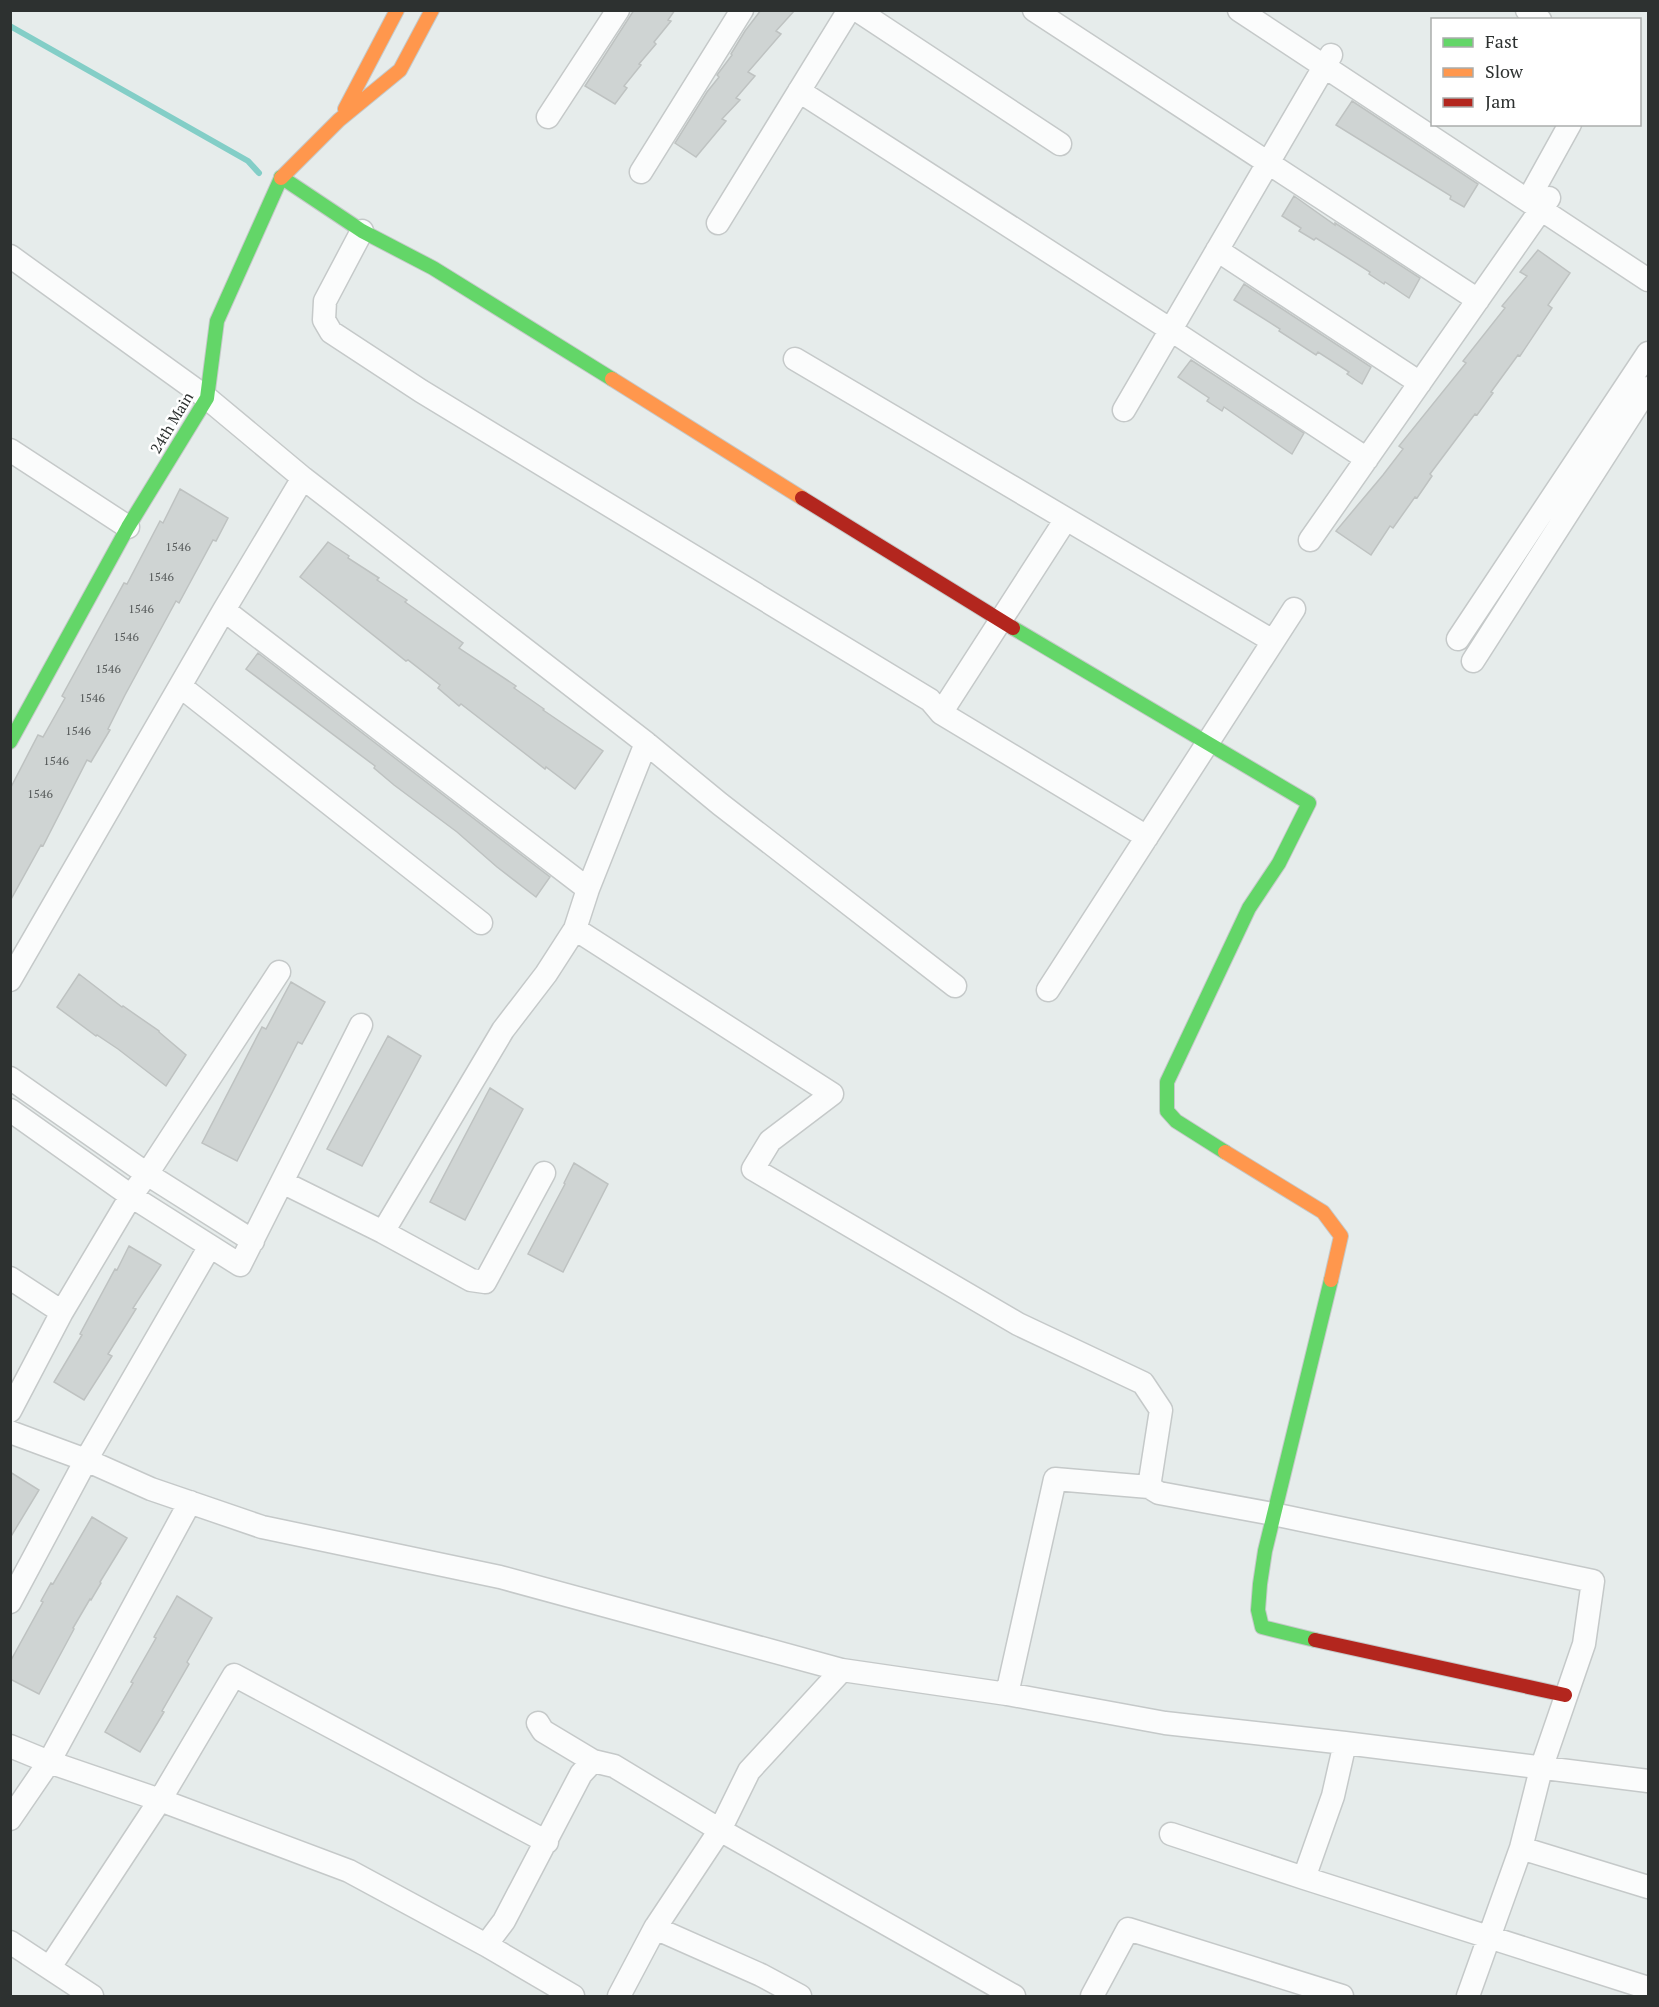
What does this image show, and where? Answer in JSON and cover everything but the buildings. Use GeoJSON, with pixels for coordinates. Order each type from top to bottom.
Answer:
{"type":"FeatureCollection","features":[{"type":"Feature","properties":{"kind":"street"},"geometry":{"type":"LineString","coordinates":[[339,120],[397,10]]}},
{"type":"Feature","properties":{"kind":"street"},"geometry":{"type":"LineString","coordinates":[[339,120],[400,70],[432,10]]}},
{"type":"Feature","properties":{"kind":"street"},"geometry":{"type":"LineString","coordinates":[[548,117],[618,10]]}},
{"type":"Feature","properties":{"kind":"street"},"geometry":{"type":"LineString","coordinates":[[641,172],[742,10]]}},
{"type":"Feature","properties":{"kind":"street"},"geometry":{"type":"LineString","coordinates":[[718,223],[849,10]]}},
{"type":"Feature","properties":{"kind":"street"},"geometry":{"type":"LineString","coordinates":[[856,10],[1060,144]]}},
{"type":"Feature","properties":{"kind":"street"},"geometry":{"type":"LineString","coordinates":[[1034,10],[1478,300]]}},
{"type":"Feature","properties":{"kind":"street"},"geometry":{"type":"LineString","coordinates":[[1239,10],[1431,121]]}},
{"type":"Feature","properties":{"kind":"street"},"geometry":{"type":"LineString","coordinates":[[1264,10],[1328,61],[1542,199],[1648,264]]}},
{"type":"Feature","properties":{"kind":"street"},"geometry":{"type":"LineString","coordinates":[[1124,410],[1328,61]]}},
{"type":"Feature","properties":{"kind":"street"},"geometry":{"type":"LineString","coordinates":[[800,91],[1367,459]]}},
{"type":"Feature","properties":{"kind":"street","name":"24th Main"},"geometry":{"type":"LineString","coordinates":[[10,742],[117,520],[194,393],[217,321],[281,177],[339,120]]}},
{"type":"Feature","properties":{"kind":"street"},"geometry":{"type":"LineString","coordinates":[[1440,126],[1542,199],[1648,280]]}},
{"type":"Feature","properties":{"kind":"street"},"geometry":{"type":"LineString","coordinates":[[1310,540],[1478,300],[1542,199],[1569,126]]}},
{"type":"Feature","properties":{"kind":"street"},"geometry":{"type":"LineString","coordinates":[[281,177],[362,231],[433,268],[1001,621],[1308,803],[1279,862],[1249,908],[1167,1082],[1167,1112],[1176,1121],[1323,1212],[1341,1236],[1273,1514],[1258,1603],[1259,1621],[1263,1627],[1308,1639],[1565,1695]]}},
{"type":"Feature","properties":{"kind":"street"},"geometry":{"type":"LineString","coordinates":[[362,231],[325,301],[324,320],[332,332],[421,391],[930,700],[941,713],[1147,837]]}},
{"type":"Feature","properties":{"kind":"street"},"geometry":{"type":"LineString","coordinates":[[1217,250],[1420,383]]}},
{"type":"Feature","properties":{"kind":"street"},"geometry":{"type":"LineString","coordinates":[[10,256],[194,393],[955,986]]}},
{"type":"Feature","properties":{"kind":"street"},"geometry":{"type":"LineString","coordinates":[[1458,639],[1648,354]]}},
{"type":"Feature","properties":{"kind":"street"},"geometry":{"type":"LineString","coordinates":[[795,359],[1273,641]]}},
{"type":"Feature","properties":{"kind":"street"},"geometry":{"type":"LineString","coordinates":[[1473,661],[1648,388]]}},
{"type":"Feature","properties":{"kind":"street"},"geometry":{"type":"LineString","coordinates":[[10,450],[117,520]]}},
{"type":"Feature","properties":{"kind":"street"},"geometry":{"type":"LineString","coordinates":[[10,980],[303,478]]}},
{"type":"Feature","properties":{"kind":"street"},"geometry":{"type":"LineString","coordinates":[[941,713],[1066,519]]}},
{"type":"Feature","properties":{"kind":"street"},"geometry":{"type":"LineString","coordinates":[[1048,990],[1294,609]]}},
{"type":"Feature","properties":{"kind":"street"},"geometry":{"type":"LineString","coordinates":[[224,610],[588,889]]}},
{"type":"Feature","properties":{"kind":"street"},"geometry":{"type":"LineString","coordinates":[[180,686],[481,923]]}},
{"type":"Feature","properties":{"kind":"street"},"geometry":{"type":"LineString","coordinates":[[383,1232],[503,1030],[546,974],[575,929],[588,889],[646,743]]}},
{"type":"Feature","properties":{"kind":"street"},"geometry":{"type":"LineString","coordinates":[[575,929],[832,1094],[770,1141],[753,1169],[1018,1324],[1143,1383],[1161,1410],[1149,1487]]}},
{"type":"Feature","properties":{"kind":"street"},"geometry":{"type":"LineString","coordinates":[[10,1411],[62,1312],[131,1196],[279,972]]}},
{"type":"Feature","properties":{"kind":"street"},"geometry":{"type":"LineString","coordinates":[[10,1110],[131,1196],[240,1265],[361,1025]]}},
{"type":"Feature","properties":{"kind":"street"},"geometry":{"type":"LineString","coordinates":[[10,1078],[147,1174],[253,1241]]}},
{"type":"Feature","properties":{"kind":"street"},"geometry":{"type":"LineString","coordinates":[[282,1182],[383,1232],[471,1280],[485,1282],[544,1173]]}},
{"type":"Feature","properties":{"kind":"street"},"geometry":{"type":"LineString","coordinates":[[10,1602],[86,1460],[210,1246]]}},
{"type":"Feature","properties":{"kind":"street"},"geometry":{"type":"LineString","coordinates":[[10,1278],[62,1312]]}},
{"type":"Feature","properties":{"kind":"street"},"geometry":{"type":"LineString","coordinates":[[10,1432],[86,1460],[151,1489],[262,1527],[500,1577],[842,1670],[1007,1694],[1166,1723],[1648,1781]]}},
{"type":"Feature","properties":{"kind":"street"},"geometry":{"type":"LineString","coordinates":[[1007,1694],[1055,1479],[1149,1487],[1160,1493],[1273,1514],[1593,1581],[1584,1644],[1541,1768],[1521,1848],[1468,1996]]}},
{"type":"Feature","properties":{"kind":"street"},"geometry":{"type":"LineString","coordinates":[[10,1818],[49,1762],[190,1502]]}},
{"type":"Feature","properties":{"kind":"street"},"geometry":{"type":"LineString","coordinates":[[619,1996],[655,1928],[720,1830],[749,1771],[842,1670]]}},
{"type":"Feature","properties":{"kind":"street"},"geometry":{"type":"LineString","coordinates":[[50,1967],[160,1800],[234,1675],[547,1842]]}},
{"type":"Feature","properties":{"kind":"street"},"geometry":{"type":"LineString","coordinates":[[537,1723],[543,1731],[593,1761],[615,1766],[720,1830],[1014,1996]]}},
{"type":"Feature","properties":{"kind":"street"},"geometry":{"type":"LineString","coordinates":[[1304,1878],[1333,1796],[1345,1743]]}},
{"type":"Feature","properties":{"kind":"street"},"geometry":{"type":"LineString","coordinates":[[10,1746],[348,1871],[486,1945],[573,1996]]}},
{"type":"Feature","properties":{"kind":"street"},"geometry":{"type":"LineString","coordinates":[[486,1945],[504,1921],[581,1774],[593,1761]]}},
{"type":"Feature","properties":{"kind":"street"},"geometry":{"type":"LineString","coordinates":[[1171,1834],[1648,1988]]}},
{"type":"Feature","properties":{"kind":"street"},"geometry":{"type":"LineString","coordinates":[[1521,1848],[1648,1887]]}},
{"type":"Feature","properties":{"kind":"street"},"geometry":{"type":"LineString","coordinates":[[655,1928],[800,1996]]}},
{"type":"Feature","properties":{"kind":"street"},"geometry":{"type":"LineString","coordinates":[[1092,1996],[1128,1929],[1342,1996]]}},
{"type":"Feature","properties":{"kind":"street"},"geometry":{"type":"LineString","coordinates":[[10,1942],[92,1996]]}},
{"type":"Feature","properties":{"kind":"waterway"},"geometry":{"type":"LineString","coordinates":[[10,26],[248,161],[259,173]]}},
{"type":"Feature","properties":{"kind":"traffic: fast"},"geometry":{"type":"LineString","coordinates":[[281,177],[362,231],[433,268],[612,379]]}},
{"type":"Feature","properties":{"kind":"traffic: fast"},"geometry":{"type":"LineString","coordinates":[[10,742],[128,527],[207,398],[217,321],[281,178]]}},
{"type":"Feature","properties":{"kind":"traffic: fast"},"geometry":{"type":"LineString","coordinates":[[1013,628],[1309,803],[1279,863],[1249,908],[1167,1082],[1167,1111],[1176,1121],[1225,1152]]}},
{"type":"Feature","properties":{"kind":"traffic: fast"},"geometry":{"type":"LineString","coordinates":[[1315,1640],[1262,1627],[1258,1610],[1265,1551],[1331,1280]]}},
{"type":"Feature","properties":{"kind":"traffic: slow"},"geometry":{"type":"LineString","coordinates":[[345,109],[397,10]]}},
{"type":"Feature","properties":{"kind":"traffic: slow"},"geometry":{"type":"LineString","coordinates":[[281,178],[339,120],[400,70],[432,10]]}},
{"type":"Feature","properties":{"kind":"traffic: slow"},"geometry":{"type":"LineString","coordinates":[[612,379],[802,498]]}},
{"type":"Feature","properties":{"kind":"traffic: slow"},"geometry":{"type":"LineString","coordinates":[[1225,1152],[1323,1212],[1341,1236],[1331,1280]]}},
{"type":"Feature","properties":{"kind":"traffic: jam"},"geometry":{"type":"LineString","coordinates":[[802,498],[1013,628]]}},
{"type":"Feature","properties":{"kind":"traffic: jam"},"geometry":{"type":"LineString","coordinates":[[1315,1640],[1565,1695]]}}]}
